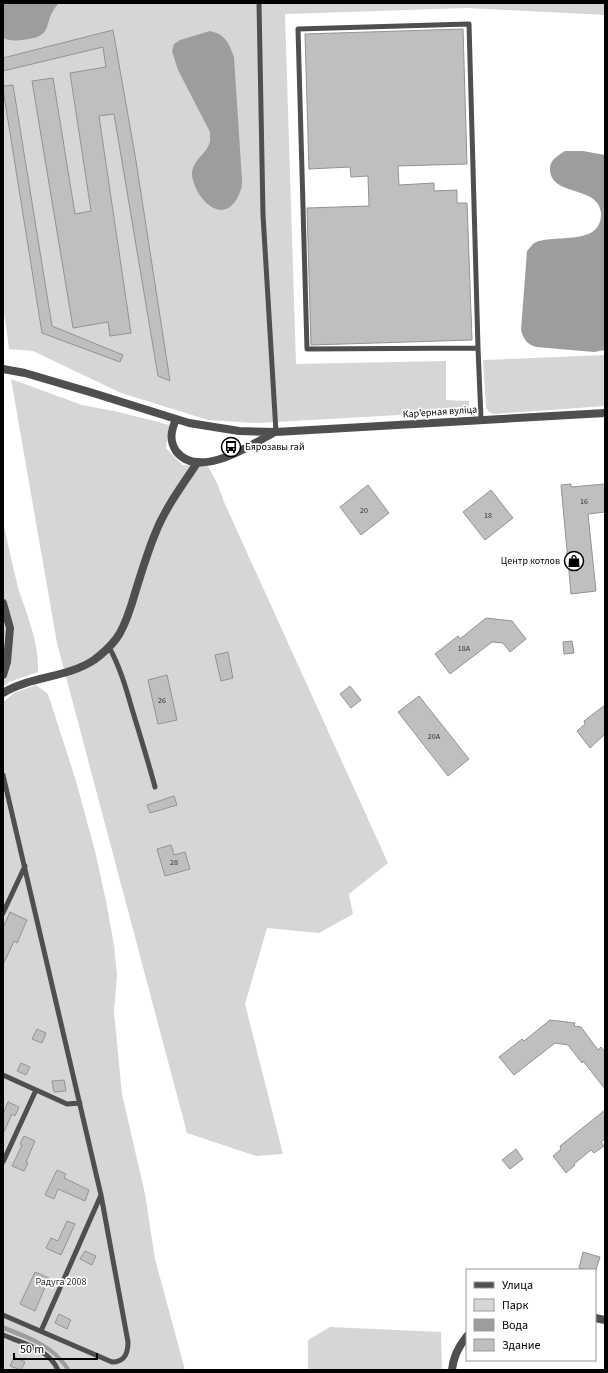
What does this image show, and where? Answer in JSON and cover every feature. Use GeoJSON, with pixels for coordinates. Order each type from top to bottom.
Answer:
{"type":"FeatureCollection","features":[{"type":"Feature","properties":{"kind":"street","name":"Карʼерная вуліца"},"geometry":{"type":"LineString","coordinates":[[3,369],[24,373],[93,393],[189,423],[224,430],[276,432],[605,413]]}},
{"type":"Feature","properties":{"kind":"street"},"geometry":{"type":"LineString","coordinates":[[3,693],[28,681],[74,670],[93,660],[109,647],[122,630],[154,534],[161,519],[196,463],[183,458],[173,446],[171,436],[176,419]]}},
{"type":"Feature","properties":{"kind":"street","name":"Карʼерная вуліца"},"geometry":{"type":"LineString","coordinates":[[196,463],[210,462],[227,456],[276,432]]}},
{"type":"Feature","properties":{"kind":"street"},"geometry":{"type":"LineString","coordinates":[[3,603],[10,628],[7,662],[3,675]]}},
{"type":"Feature","properties":{"kind":"street"},"geometry":{"type":"LineString","coordinates":[[452,1370],[454,1358],[466,1337]]}},
{"type":"Feature","properties":{"kind":"lane"},"geometry":{"type":"LineString","coordinates":[[259,3],[263,215],[276,432]]}},
{"type":"Feature","properties":{"kind":"lane"},"geometry":{"type":"LineString","coordinates":[[478,348],[307,349],[298,29],[469,24],[481,419]]}},
{"type":"Feature","properties":{"kind":"lane"},"geometry":{"type":"LineString","coordinates":[[109,647],[123,678],[155,787]]}},
{"type":"Feature","properties":{"kind":"lane"},"geometry":{"type":"LineString","coordinates":[[3,775],[101,1195],[128,1342],[126,1356],[120,1361],[112,1362],[3,1315]]}},
{"type":"Feature","properties":{"kind":"lane"},"geometry":{"type":"LineString","coordinates":[[3,913],[24,866]]}},
{"type":"Feature","properties":{"kind":"lane"},"geometry":{"type":"LineString","coordinates":[[3,1075],[67,1104],[80,1103]]}},
{"type":"Feature","properties":{"kind":"lane"},"geometry":{"type":"LineString","coordinates":[[3,1162],[36,1090]]}},
{"type":"Feature","properties":{"kind":"lane"},"geometry":{"type":"LineString","coordinates":[[41,1331],[101,1195]]}},
{"type":"Feature","properties":{"kind":"lane"},"geometry":{"type":"LineString","coordinates":[[3,1335],[37,1349],[45,1354],[52,1360],[58,1370]]}},
{"type":"Feature","properties":{"kind":"green space"},"geometry":{"type":"Polygon","coordinates":[[[3,3],[605,3],[605,15],[467,8],[285,14],[296,364],[446,361],[446,400],[469,401],[469,411],[258,423],[208,420],[121,393],[33,351],[9,349],[3,304],[3,3]]]}},
{"type":"Feature","properties":{"kind":"green space"},"geometry":{"type":"Polygon","coordinates":[[[605,355],[605,406],[494,414],[489,412],[486,408],[483,360],[605,355]]]}},
{"type":"Feature","properties":{"kind":"green space"},"geometry":{"type":"Polygon","coordinates":[[[11,379],[82,405],[119,412],[169,425],[166,448],[182,465],[208,466],[218,485],[224,502],[388,863],[349,894],[353,914],[319,933],[267,928],[245,1004],[283,1154],[256,1156],[187,1133],[57,643],[11,379]]]}},
{"type":"Feature","properties":{"kind":"green space"},"geometry":{"type":"Polygon","coordinates":[[[3,521],[19,591],[35,640],[38,672],[9,682],[3,687],[3,521]]]}},
{"type":"Feature","properties":{"kind":"green space","name":"Радуга 2008"},"geometry":{"type":"Polygon","coordinates":[[[36,685],[48,694],[76,781],[95,851],[106,901],[114,945],[117,975],[114,1012],[122,1094],[145,1194],[155,1259],[185,1370],[3,1370],[3,702],[14,693],[36,685]]]}},
{"type":"Feature","properties":{"kind":"green space"},"geometry":{"type":"Polygon","coordinates":[[[330,1327],[441,1332],[442,1370],[308,1370],[308,1340],[330,1327]]]}},
{"type":"Feature","properties":{"kind":"water"},"geometry":{"type":"Polygon","coordinates":[[[3,3],[59,3],[53,10],[47,28],[40,36],[14,41],[3,37],[3,3]]]}},
{"type":"Feature","properties":{"kind":"water"},"geometry":{"type":"Polygon","coordinates":[[[210,31],[219,34],[226,40],[234,57],[242,180],[241,189],[232,206],[221,210],[215,209],[204,201],[193,181],[192,170],[208,146],[210,141],[210,132],[178,70],[172,51],[174,44],[180,40],[210,31]]]}},
{"type":"Feature","properties":{"kind":"water"},"geometry":{"type":"Polygon","coordinates":[[[565,151],[583,151],[605,155],[605,350],[594,352],[536,347],[526,341],[521,330],[527,251],[533,244],[541,241],[573,238],[584,235],[593,231],[599,224],[601,213],[598,204],[592,198],[558,184],[552,178],[550,169],[551,163],[565,151]]]}},
{"type":"Feature","properties":{"kind":"water"},"geometry":{"type":"Polygon","coordinates":[[[3,1325],[32,1337],[50,1347],[65,1361],[71,1370],[66,1370],[53,1355],[45,1349],[3,1330],[3,1325]]]}},
{"type":"Feature","properties":{"kind":"building"},"geometry":{"type":"Polygon","coordinates":[[[463,29],[467,164],[398,166],[399,185],[434,183],[434,191],[457,190],[457,203],[467,203],[472,340],[311,345],[307,208],[369,206],[368,176],[351,177],[350,167],[309,169],[305,34],[463,29]]]}},
{"type":"Feature","properties":{"kind":"building"},"geometry":{"type":"Polygon","coordinates":[[[113,30],[136,161],[170,381],[158,376],[114,114],[99,116],[131,333],[110,336],[108,322],[73,328],[32,81],[53,78],[75,214],[91,211],[70,73],[106,67],[103,47],[3,71],[3,58],[113,30]]]}},
{"type":"Feature","properties":{"kind":"building"},"geometry":{"type":"Polygon","coordinates":[[[13,85],[52,326],[123,355],[120,362],[42,333],[3,89],[3,86],[13,85]]]}},
{"type":"Feature","properties":{"kind":"building"},"geometry":{"type":"Polygon","coordinates":[[[571,484],[571,487],[605,484],[605,512],[588,514],[596,591],[571,594],[561,485],[571,484]]]}},
{"type":"Feature","properties":{"kind":"building"},"geometry":{"type":"Polygon","coordinates":[[[368,485],[389,513],[361,535],[340,507],[368,485]]]}},
{"type":"Feature","properties":{"kind":"building"},"geometry":{"type":"Polygon","coordinates":[[[491,490],[513,518],[485,540],[463,512],[491,490]]]}},
{"type":"Feature","properties":{"kind":"building"},"geometry":{"type":"Polygon","coordinates":[[[486,618],[512,621],[526,639],[510,652],[503,643],[492,642],[450,674],[435,654],[458,636],[460,639],[486,618]]]}},
{"type":"Feature","properties":{"kind":"building"},"geometry":{"type":"Polygon","coordinates":[[[572,641],[574,653],[564,654],[563,642],[572,641]]]}},
{"type":"Feature","properties":{"kind":"building"},"geometry":{"type":"Polygon","coordinates":[[[228,652],[233,678],[221,681],[215,655],[228,652]]]}},
{"type":"Feature","properties":{"kind":"building"},"geometry":{"type":"Polygon","coordinates":[[[167,675],[177,720],[158,724],[148,680],[167,675]]]}},
{"type":"Feature","properties":{"kind":"building"},"geometry":{"type":"Polygon","coordinates":[[[350,686],[361,700],[351,708],[340,694],[350,686]]]}},
{"type":"Feature","properties":{"kind":"building"},"geometry":{"type":"Polygon","coordinates":[[[419,696],[469,759],[448,776],[398,712],[419,696]]]}},
{"type":"Feature","properties":{"kind":"building"},"geometry":{"type":"Polygon","coordinates":[[[605,705],[605,734],[590,748],[577,731],[585,724],[584,721],[605,705]]]}},
{"type":"Feature","properties":{"kind":"building"},"geometry":{"type":"Polygon","coordinates":[[[174,796],[177,805],[150,813],[147,805],[174,796]]]}},
{"type":"Feature","properties":{"kind":"building"},"geometry":{"type":"Polygon","coordinates":[[[171,845],[174,855],[185,852],[190,869],[165,876],[157,849],[171,845]]]}},
{"type":"Feature","properties":{"kind":"building"},"geometry":{"type":"Polygon","coordinates":[[[10,912],[27,920],[17,943],[14,941],[3,965],[3,928],[10,912]]]}},
{"type":"Feature","properties":{"kind":"building"},"geometry":{"type":"Polygon","coordinates":[[[550,1020],[575,1023],[574,1026],[581,1027],[598,1050],[601,1047],[605,1052],[605,1089],[568,1045],[555,1043],[514,1075],[499,1057],[522,1039],[524,1041],[550,1020]]]}},
{"type":"Feature","properties":{"kind":"building"},"geometry":{"type":"Polygon","coordinates":[[[37,1029],[46,1033],[42,1043],[32,1039],[37,1029]]]}},
{"type":"Feature","properties":{"kind":"building"},"geometry":{"type":"Polygon","coordinates":[[[21,1063],[30,1067],[26,1075],[17,1071],[21,1063]]]}},
{"type":"Feature","properties":{"kind":"building"},"geometry":{"type":"Polygon","coordinates":[[[64,1080],[66,1091],[54,1092],[52,1081],[64,1080]]]}},
{"type":"Feature","properties":{"kind":"building"},"geometry":{"type":"Polygon","coordinates":[[[8,1102],[19,1107],[15,1116],[12,1114],[3,1134],[3,1114],[8,1102]]]}},
{"type":"Feature","properties":{"kind":"building"},"geometry":{"type":"Polygon","coordinates":[[[605,1110],[605,1139],[601,1142],[604,1146],[594,1153],[591,1150],[574,1164],[575,1165],[566,1173],[553,1156],[561,1149],[560,1146],[605,1110]]]}},
{"type":"Feature","properties":{"kind":"building"},"geometry":{"type":"Polygon","coordinates":[[[24,1136],[35,1141],[26,1162],[28,1163],[24,1171],[12,1166],[22,1145],[20,1144],[24,1136]]]}},
{"type":"Feature","properties":{"kind":"building"},"geometry":{"type":"Polygon","coordinates":[[[516,1149],[523,1159],[510,1169],[502,1160],[516,1149]]]}},
{"type":"Feature","properties":{"kind":"building"},"geometry":{"type":"Polygon","coordinates":[[[57,1170],[66,1174],[64,1178],[89,1190],[85,1201],[58,1189],[54,1199],[45,1195],[57,1170]]]}},
{"type":"Feature","properties":{"kind":"building"},"geometry":{"type":"Polygon","coordinates":[[[67,1221],[75,1224],[61,1255],[46,1248],[51,1238],[58,1241],[67,1221]]]}},
{"type":"Feature","properties":{"kind":"building"},"geometry":{"type":"Polygon","coordinates":[[[85,1251],[96,1256],[92,1265],[80,1259],[85,1251]]]}},
{"type":"Feature","properties":{"kind":"building"},"geometry":{"type":"Polygon","coordinates":[[[583,1252],[600,1257],[596,1270],[579,1268],[583,1252]]]}},
{"type":"Feature","properties":{"kind":"building"},"geometry":{"type":"Polygon","coordinates":[[[35,1272],[49,1278],[35,1311],[20,1304],[35,1272]]]}},
{"type":"Feature","properties":{"kind":"building"},"geometry":{"type":"Polygon","coordinates":[[[59,1314],[71,1320],[67,1329],[55,1323],[59,1314]]]}},
{"type":"Feature","properties":{"kind":"building"},"geometry":{"type":"Polygon","coordinates":[[[14,1357],[25,1362],[21,1370],[10,1366],[14,1357]]]}},
{"type":"Feature","properties":{"kind":"place","name":"Бярозавы гай"},"geometry":{"type":"Point","coordinates":[231,447]}},
{"type":"Feature","properties":{"kind":"place","name":"Центр котлов"},"geometry":{"type":"Point","coordinates":[574,561]}}]}
